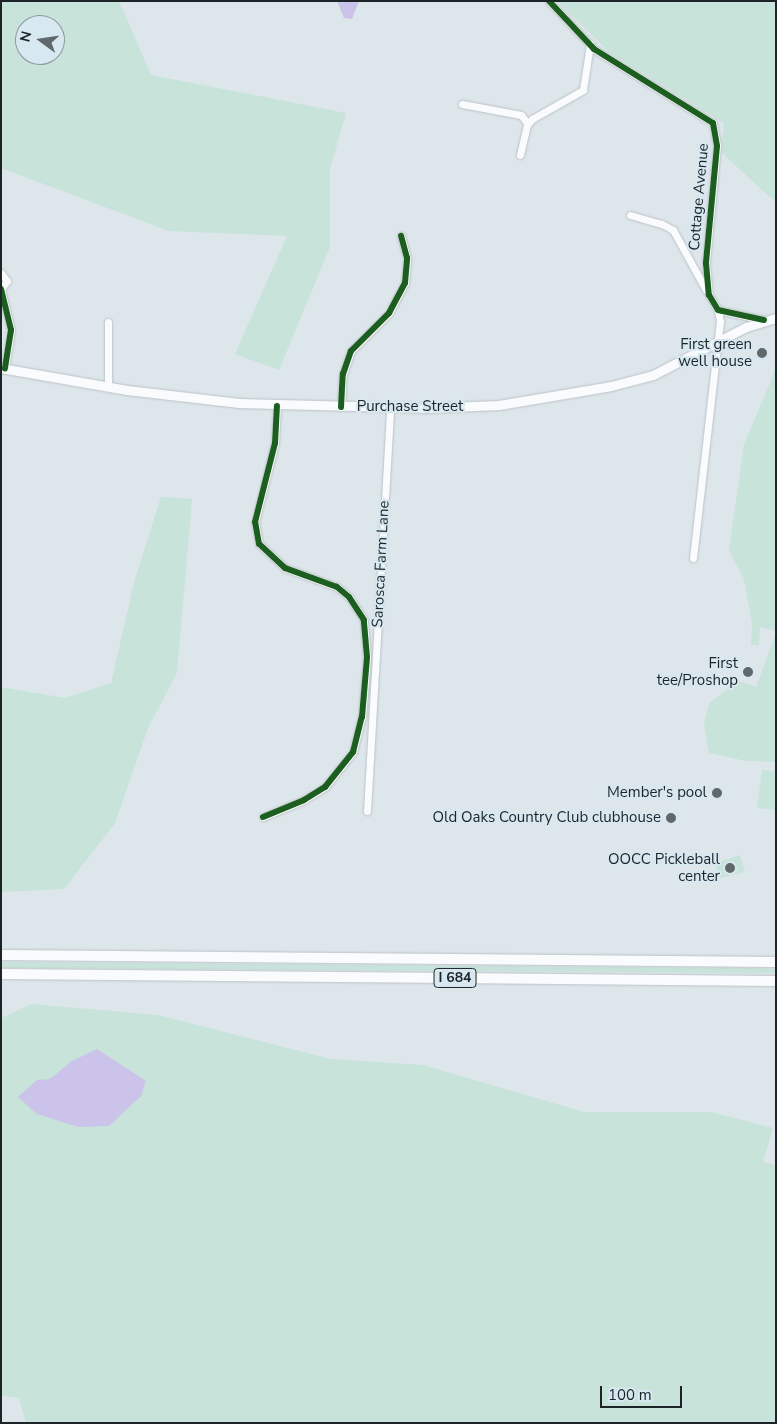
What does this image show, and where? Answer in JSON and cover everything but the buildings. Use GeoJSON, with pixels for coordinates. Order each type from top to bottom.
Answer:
{"type":"FeatureCollection","features":[{"type":"Feature","properties":{"kind":"highway","name":"I 684"},"geometry":{"type":"LineString","coordinates":[[1,955],[776,962]]}},
{"type":"Feature","properties":{"kind":"highway","name":"I 684"},"geometry":{"type":"LineString","coordinates":[[1,974],[776,981]]}},
{"type":"Feature","properties":{"kind":"main road","name":"Purchase Street"},"geometry":{"type":"LineString","coordinates":[[3,368],[108,387],[277,406],[390,408],[517,404],[612,386],[652,375],[764,320],[776,318]]}},
{"type":"Feature","properties":{"kind":"street","name":"Cottage Avenue"},"geometry":{"type":"LineString","coordinates":[[549,1],[590,44],[713,123],[717,146],[706,263],[709,295],[718,310]]}},
{"type":"Feature","properties":{"kind":"street"},"geometry":{"type":"LineString","coordinates":[[520,155],[528,124],[583,90],[590,44]]}},
{"type":"Feature","properties":{"kind":"street"},"geometry":{"type":"LineString","coordinates":[[462,104],[521,116],[528,124]]}},
{"type":"Feature","properties":{"kind":"street"},"geometry":{"type":"LineString","coordinates":[[630,215],[662,224],[673,230],[709,295]]}},
{"type":"Feature","properties":{"kind":"street"},"geometry":{"type":"LineString","coordinates":[[341,406],[343,374],[351,351],[388,312],[405,283],[407,258],[401,236]]}},
{"type":"Feature","properties":{"kind":"street"},"geometry":{"type":"LineString","coordinates":[[1,273],[7,281],[1,289],[11,330],[3,368]]}},
{"type":"Feature","properties":{"kind":"street"},"geometry":{"type":"LineString","coordinates":[[693,558],[715,344],[720,322],[718,310],[764,320]]}},
{"type":"Feature","properties":{"kind":"street"},"geometry":{"type":"LineString","coordinates":[[108,322],[108,387]]}},
{"type":"Feature","properties":{"kind":"street"},"geometry":{"type":"LineString","coordinates":[[262,817],[304,800],[325,787],[353,752],[362,717],[367,657],[364,620],[349,597],[337,587],[285,568],[259,544],[255,522],[275,443],[277,406]]}},
{"type":"Feature","properties":{"kind":"street","name":"Sarosca Farm Lane"},"geometry":{"type":"LineString","coordinates":[[367,811],[390,408]]}},
{"type":"Feature","properties":{"kind":"green space"},"geometry":{"type":"Polygon","coordinates":[[[1,1],[119,1],[151,75],[346,113],[330,169],[330,247],[279,370],[235,354],[287,236],[169,231],[1,168],[1,1]]]}},
{"type":"Feature","properties":{"kind":"green space"},"geometry":{"type":"Polygon","coordinates":[[[557,1],[776,1],[776,203],[721,152],[724,123],[608,51],[557,1]]]}},
{"type":"Feature","properties":{"kind":"green space"},"geometry":{"type":"Polygon","coordinates":[[[776,362],[776,631],[760,627],[759,645],[751,645],[752,623],[744,579],[729,550],[744,444],[773,376],[776,362]]]}},
{"type":"Feature","properties":{"kind":"green space"},"geometry":{"type":"Polygon","coordinates":[[[161,497],[192,499],[177,673],[148,728],[115,823],[64,889],[1,892],[1,687],[65,698],[111,683],[135,579],[161,497]]]}},
{"type":"Feature","properties":{"kind":"green space"},"geometry":{"type":"Polygon","coordinates":[[[776,633],[776,762],[746,761],[709,753],[704,724],[709,703],[739,681],[756,687],[776,633]]]}},
{"type":"Feature","properties":{"kind":"green space"},"geometry":{"type":"Polygon","coordinates":[[[762,770],[776,771],[776,810],[757,808],[762,770]]]}},
{"type":"Feature","properties":{"kind":"green space","name":"OOCC Pickleball center"},"geometry":{"type":"Polygon","coordinates":[[[740,855],[745,872],[720,878],[715,863],[740,855]]]}},
{"type":"Feature","properties":{"kind":"green space"},"geometry":{"type":"Polygon","coordinates":[[[1,962],[749,968],[776,969],[776,973],[1,968],[1,962]]]}},
{"type":"Feature","properties":{"kind":"green space"},"geometry":{"type":"Polygon","coordinates":[[[32,1004],[158,1015],[331,1059],[423,1065],[584,1112],[711,1112],[773,1128],[763,1162],[776,1165],[776,1423],[26,1423],[19,1398],[1,1396],[1,1018],[32,1004]]]}},
{"type":"Feature","properties":{"kind":"shaded area"},"geometry":{"type":"Polygon","coordinates":[[[337,1],[359,1],[352,19],[344,18],[337,1]]]}},
{"type":"Feature","properties":{"kind":"shaded area"},"geometry":{"type":"Polygon","coordinates":[[[97,1049],[146,1081],[141,1096],[109,1126],[78,1127],[37,1114],[18,1097],[37,1080],[50,1079],[72,1061],[97,1049]]]}},
{"type":"Feature","properties":{"kind":"cycle path"},"geometry":{"type":"LineString","coordinates":[[549,1],[594,49],[713,123],[717,146],[706,263],[709,295],[718,310],[764,320]]}},
{"type":"Feature","properties":{"kind":"cycle path"},"geometry":{"type":"LineString","coordinates":[[341,407],[343,374],[351,351],[389,313],[405,283],[407,258],[401,236]]}},
{"type":"Feature","properties":{"kind":"cycle path"},"geometry":{"type":"LineString","coordinates":[[1,289],[11,330],[5,369]]}},
{"type":"Feature","properties":{"kind":"cycle path"},"geometry":{"type":"LineString","coordinates":[[263,817],[304,800],[325,787],[353,752],[362,717],[367,657],[364,620],[349,597],[337,587],[285,568],[259,544],[255,522],[275,443],[277,406]]}},
{"type":"Feature","properties":{"kind":"place","name":"First green well house"},"geometry":{"type":"Point","coordinates":[762,353]}},
{"type":"Feature","properties":{"kind":"place","name":"First tee/Proshop"},"geometry":{"type":"Point","coordinates":[748,672]}},
{"type":"Feature","properties":{"kind":"place","name":"Member's pool"},"geometry":{"type":"Point","coordinates":[717,793]}},
{"type":"Feature","properties":{"kind":"place","name":"Old Oaks Country Club clubhouse"},"geometry":{"type":"Point","coordinates":[671,818]}},
{"type":"Feature","properties":{"kind":"place","name":"OOCC Pickleball center"},"geometry":{"type":"Point","coordinates":[730,868]}}]}
